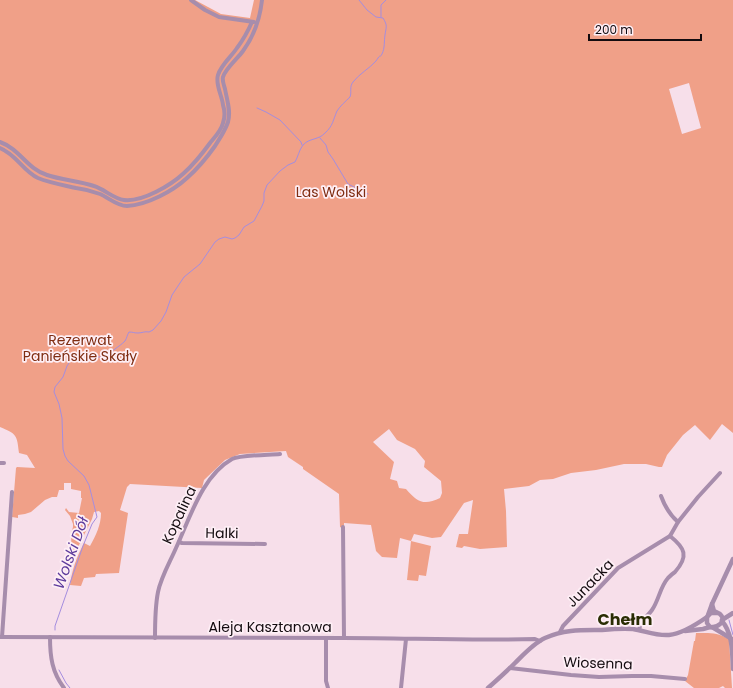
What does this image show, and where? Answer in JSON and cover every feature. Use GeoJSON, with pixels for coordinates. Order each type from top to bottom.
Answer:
{"type":"FeatureCollection","features":[{"type":"Feature","properties":{"kind":"street"},"geometry":{"type":"LineString","coordinates":[[191,0],[219,18],[258,23]]}},
{"type":"Feature","properties":{"kind":"street"},"geometry":{"type":"LineString","coordinates":[[0,148],[6,151],[30,173],[38,178],[56,184],[93,192],[126,206],[148,202],[157,198],[188,177],[208,154],[223,133],[227,125],[229,115],[229,106],[223,81],[224,76],[244,49],[258,23],[262,0]]}},
{"type":"Feature","properties":{"kind":"street"},"geometry":{"type":"LineString","coordinates":[[0,142],[13,148],[36,170],[42,173],[93,186],[123,200],[147,197],[184,173],[205,150],[219,131],[223,124],[224,114],[217,82],[218,76],[220,71],[241,43],[252,22]]}},
{"type":"Feature","properties":{"kind":"street"},"geometry":{"type":"LineString","coordinates":[[6,151],[8,146]]}},
{"type":"Feature","properties":{"kind":"street","name":"Kopalina"},"geometry":{"type":"LineString","coordinates":[[155,638],[156,603],[158,591],[194,508],[204,489],[217,470],[233,458],[280,454]]}},
{"type":"Feature","properties":{"kind":"street","name":"Junacka"},"geometry":{"type":"LineString","coordinates":[[488,688],[540,641],[560,632],[563,626],[618,568],[670,536],[678,522],[720,473]]}},
{"type":"Feature","properties":{"kind":"street"},"geometry":{"type":"LineString","coordinates":[[1,637],[12,492]]}},
{"type":"Feature","properties":{"kind":"street"},"geometry":{"type":"LineString","coordinates":[[661,496],[669,514],[678,522]]}},
{"type":"Feature","properties":{"kind":"street"},"geometry":{"type":"LineString","coordinates":[[343,527],[344,638]]}},
{"type":"Feature","properties":{"kind":"street"},"geometry":{"type":"LineString","coordinates":[[638,630],[641,623],[652,610],[667,579],[682,561],[684,553],[682,548],[679,543],[670,536]]}},
{"type":"Feature","properties":{"kind":"street","name":"Halki"},"geometry":{"type":"LineString","coordinates":[[179,542],[182,544],[265,544]]}},
{"type":"Feature","properties":{"kind":"street"},"geometry":{"type":"LineString","coordinates":[[732,640],[707,623],[712,604],[733,559]]}},
{"type":"Feature","properties":{"kind":"street"},"geometry":{"type":"LineString","coordinates":[[712,604],[714,610],[728,629],[732,640],[733,669]]}},
{"type":"Feature","properties":{"kind":"street"},"geometry":{"type":"LineString","coordinates":[[560,632],[571,630],[624,629],[672,635],[699,622],[713,612],[720,617]]}},
{"type":"Feature","properties":{"kind":"street"},"geometry":{"type":"LineString","coordinates":[[720,617],[733,613]]}},
{"type":"Feature","properties":{"kind":"street"},"geometry":{"type":"LineString","coordinates":[[681,631],[718,626],[720,617]]}},
{"type":"Feature","properties":{"kind":"street","name":"Aleja Kasztanowa"},"geometry":{"type":"LineString","coordinates":[[1,637],[535,639],[540,641]]}},
{"type":"Feature","properties":{"kind":"street"},"geometry":{"type":"LineString","coordinates":[[50,637],[52,664],[57,678],[64,688]]}},
{"type":"Feature","properties":{"kind":"street"},"geometry":{"type":"LineString","coordinates":[[326,638],[326,681],[328,688]]}},
{"type":"Feature","properties":{"kind":"street"},"geometry":{"type":"LineString","coordinates":[[401,688],[406,639]]}},
{"type":"Feature","properties":{"kind":"street","name":"Wiosenna"},"geometry":{"type":"LineString","coordinates":[[510,668],[599,677],[632,676],[685,679]]}},
{"type":"Feature","properties":{"kind":"green space","name":"Las Wolski"},"geometry":{"type":"Polygon","coordinates":[[[0,0],[195,0],[221,14],[250,18],[254,0],[733,0],[733,433],[722,424],[710,440],[695,425],[683,435],[667,455],[662,467],[646,464],[624,464],[596,470],[571,473],[553,479],[540,480],[529,486],[504,489],[507,547],[480,549],[464,546],[462,548],[456,547],[459,534],[468,534],[473,500],[464,503],[441,537],[432,538],[414,534],[411,541],[400,538],[397,558],[382,557],[376,551],[371,525],[344,523],[344,529],[340,527],[339,494],[288,457],[286,451],[240,454],[225,460],[204,480],[202,488],[130,484],[127,487],[120,510],[128,513],[119,573],[96,574],[95,577],[84,578],[81,586],[70,585],[73,569],[84,543],[90,546],[94,538],[99,526],[101,513],[99,511],[94,512],[72,559],[71,534],[73,524],[70,516],[65,510],[66,508],[69,512],[79,513],[82,498],[81,491],[71,489],[71,483],[64,483],[64,490],[59,490],[57,497],[52,497],[45,500],[31,512],[18,515],[18,518],[12,517],[16,468],[35,468],[27,455],[19,453],[18,442],[15,436],[10,431],[0,427],[0,0]],[[689,83],[669,89],[682,134],[701,128],[689,83]],[[389,429],[373,442],[394,462],[390,479],[397,481],[399,488],[406,489],[417,500],[429,502],[440,498],[442,493],[441,481],[424,467],[425,461],[415,449],[397,440],[389,429]]]}},
{"type":"Feature","properties":{"kind":"green space"},"geometry":{"type":"Polygon","coordinates":[[[411,541],[431,546],[426,576],[419,575],[418,581],[407,580],[411,541]]]}},
{"type":"Feature","properties":{"kind":"green space"},"geometry":{"type":"Polygon","coordinates":[[[696,633],[713,633],[729,639],[732,688],[725,688],[723,686],[719,688],[694,688],[685,681],[688,675],[696,633]]]}},
{"type":"Feature","properties":{"kind":"waterway","name":"Wolski Dół"},"geometry":{"type":"LineString","coordinates":[[55,630],[55,626],[83,546],[92,524],[97,517],[89,485],[84,476],[68,461],[65,456],[63,449],[62,418],[59,404],[54,392],[55,387],[63,377],[71,360],[77,355],[104,357],[125,341],[129,332],[139,333],[153,330],[161,321],[172,295],[184,277],[200,264],[215,242],[225,237],[232,239],[235,238],[244,227],[254,221],[264,201],[264,193],[267,185],[280,171],[295,162],[300,149],[305,143],[323,135],[330,128],[337,111],[350,97],[353,82],[358,76],[374,64],[381,56],[384,49],[385,21],[383,18],[376,17],[367,10],[359,0]]}},
{"type":"Feature","properties":{"kind":"waterway"},"geometry":{"type":"LineString","coordinates":[[381,17],[381,5],[386,0]]}},
{"type":"Feature","properties":{"kind":"waterway"},"geometry":{"type":"LineString","coordinates":[[257,108],[280,120],[301,142],[302,145]]}},
{"type":"Feature","properties":{"kind":"waterway"},"geometry":{"type":"LineString","coordinates":[[320,138],[326,145],[328,152],[348,184],[368,194]]}},
{"type":"Feature","properties":{"kind":"waterway"},"geometry":{"type":"LineString","coordinates":[[729,620],[733,635]]}},
{"type":"Feature","properties":{"kind":"waterway"},"geometry":{"type":"LineString","coordinates":[[59,670],[70,688]]}},
{"type":"Feature","properties":{"kind":"district","name":"Chełm"},"geometry":{"type":"Point","coordinates":[625,619]}},
{"type":"Feature","properties":{"kind":"park label","name":"Rezerwat Panieńskie Skały"},"geometry":{"type":"Point","coordinates":[80,348]}}]}
